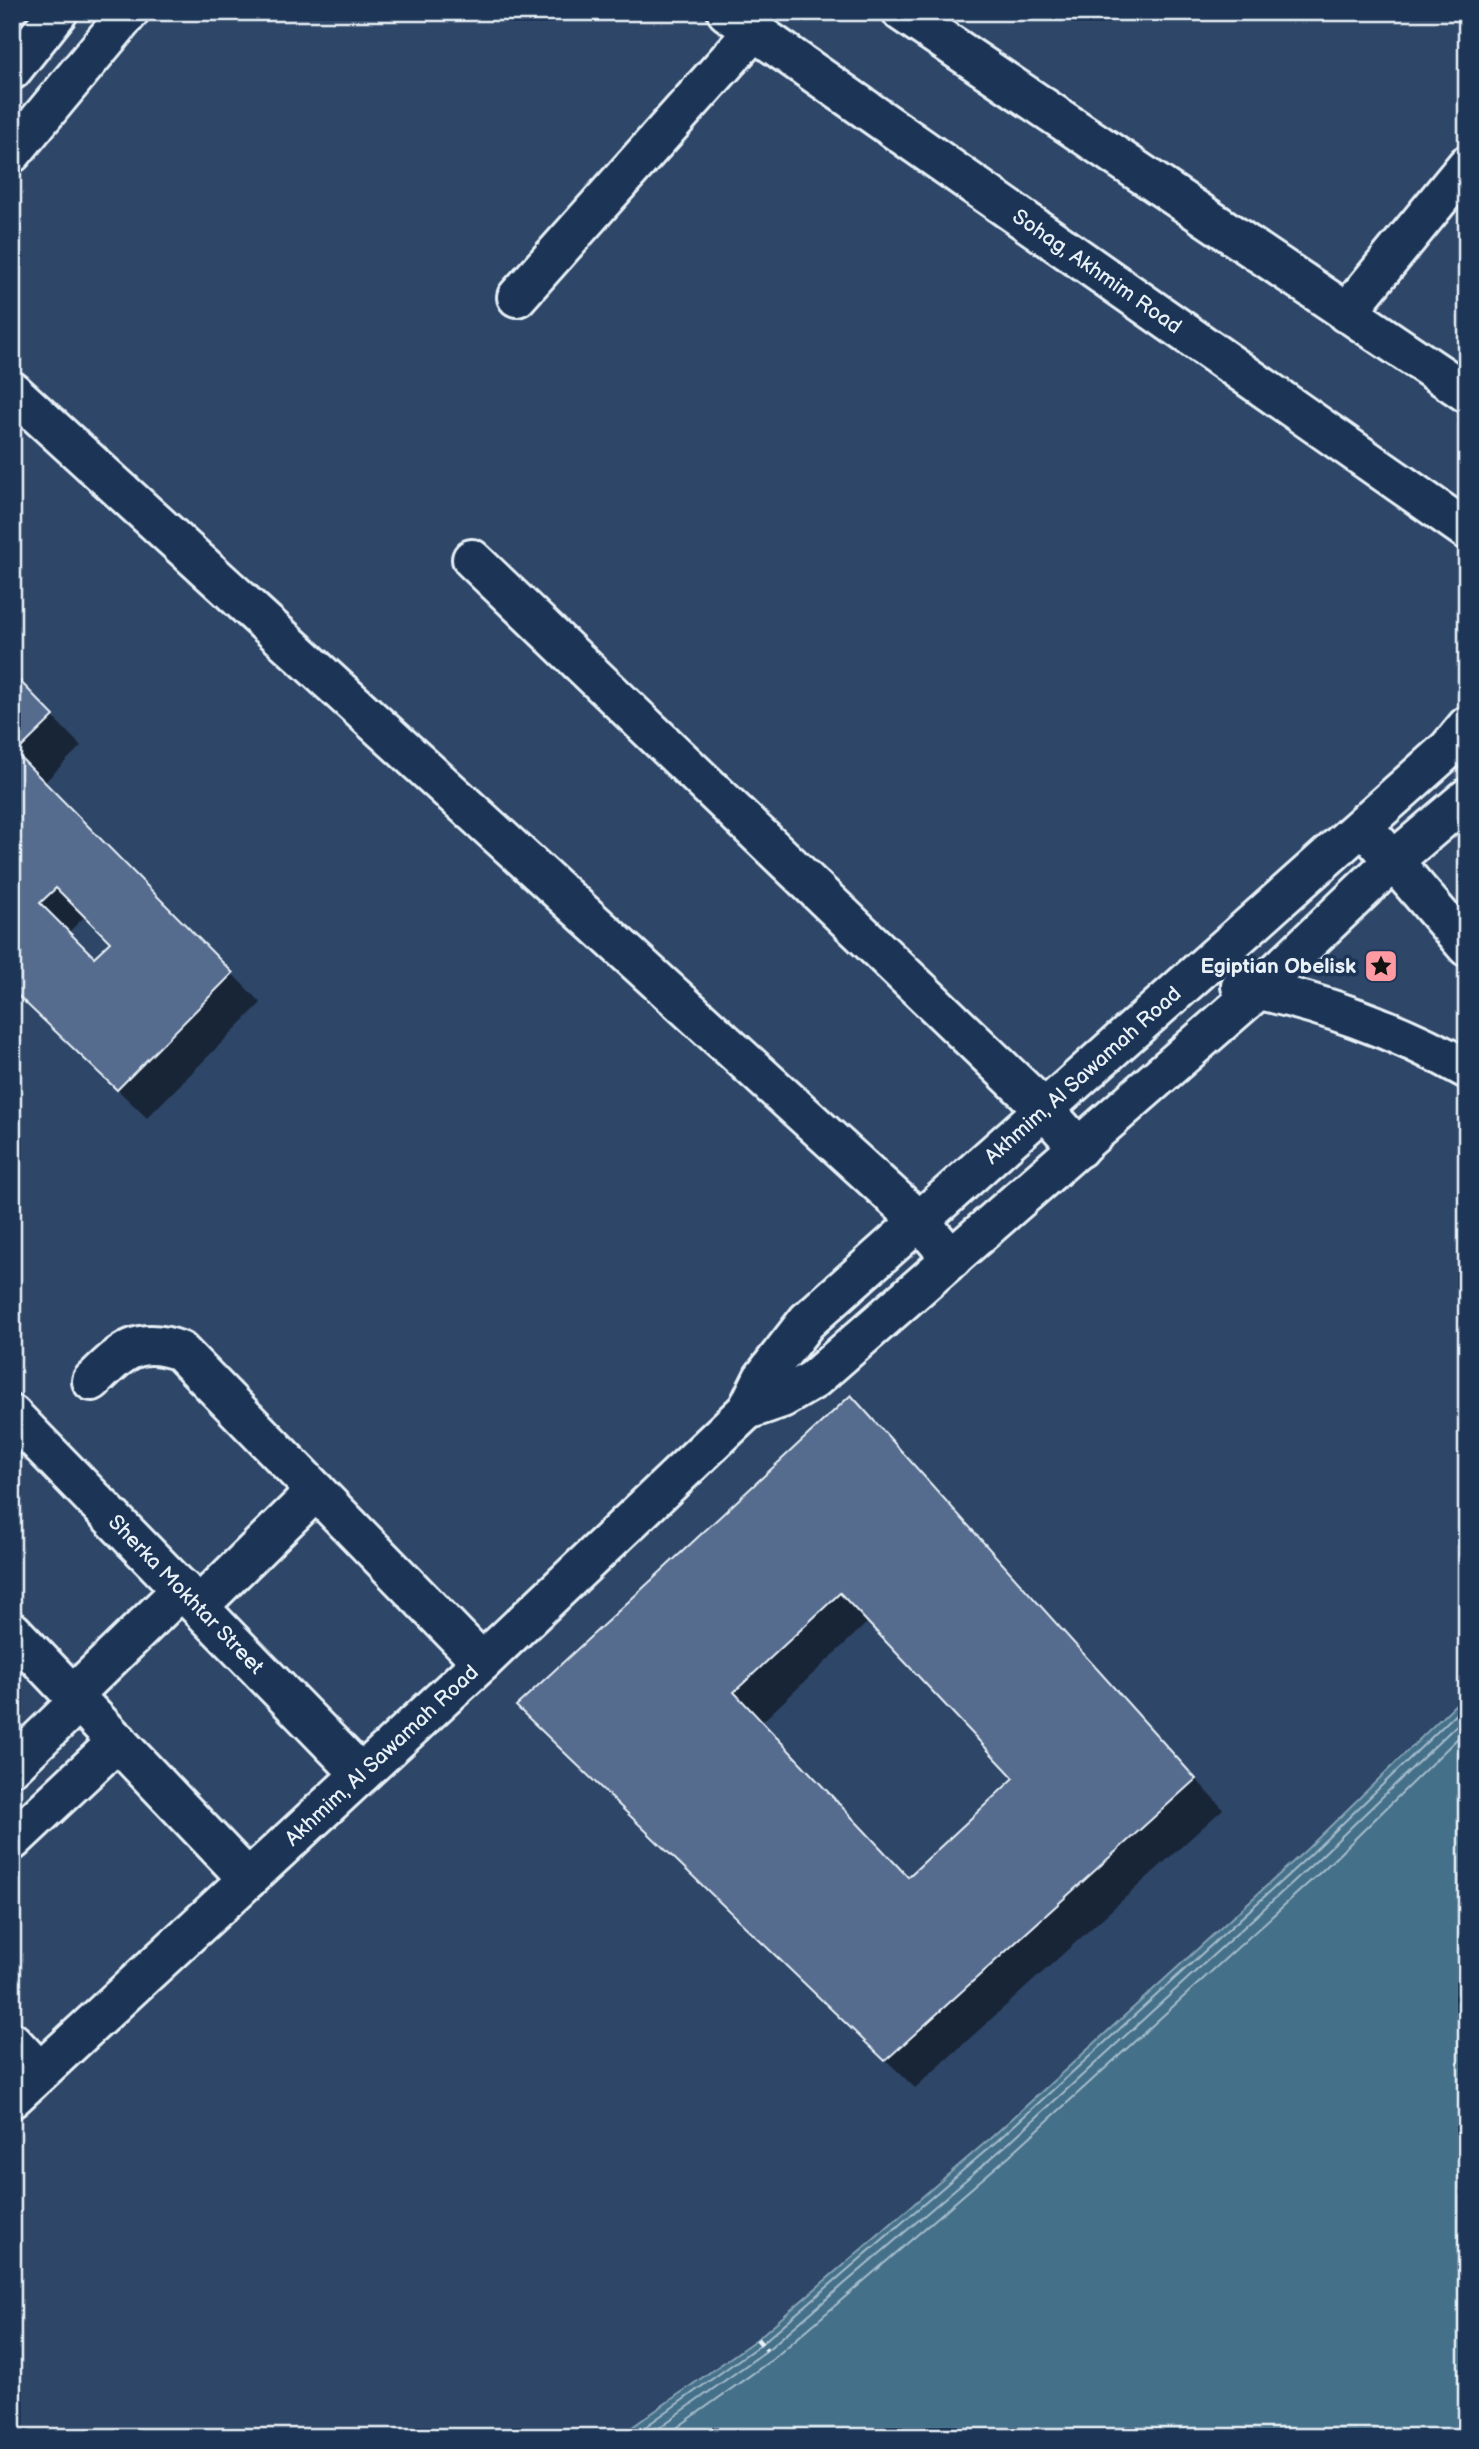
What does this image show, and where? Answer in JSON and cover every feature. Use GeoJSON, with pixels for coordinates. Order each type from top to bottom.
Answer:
{"type":"FeatureCollection","features":[{"type":"Feature","properties":{"kind":"main road"},"geometry":{"type":"LineString","coordinates":[[12,70],[58,12]]}},
{"type":"Feature","properties":{"kind":"main road"},"geometry":{"type":"LineString","coordinates":[[12,153],[129,12]]}},
{"type":"Feature","properties":{"kind":"main road"},"geometry":{"type":"LineString","coordinates":[[901,12],[1467,393]]}},
{"type":"Feature","properties":{"kind":"main road"},"geometry":{"type":"LineString","coordinates":[[517,298],[740,22]]}},
{"type":"Feature","properties":{"kind":"main road","name":"Sohag, Akhmim Road"},"geometry":{"type":"LineString","coordinates":[[740,22],[1467,530]]}},
{"type":"Feature","properties":{"kind":"main road"},"geometry":{"type":"LineString","coordinates":[[1346,313],[1467,165]]}},
{"type":"Feature","properties":{"kind":"main road"},"geometry":{"type":"LineString","coordinates":[[12,391],[920,1221],[952,1259]]}},
{"type":"Feature","properties":{"kind":"main road"},"geometry":{"type":"LineString","coordinates":[[472,559],[1045,1110],[1079,1148]]}},
{"type":"Feature","properties":{"kind":"main road","name":"Akhmim, Al Sawamah Road"},"geometry":{"type":"LineString","coordinates":[[12,2098],[482,1662],[747,1410],[763,1378],[807,1321],[1448,749],[1467,726]]}},
{"type":"Feature","properties":{"kind":"main road","name":"Akhmim, Al Sawamah Road"},"geometry":{"type":"LineString","coordinates":[[747,1410],[782,1398],[813,1380],[1259,989],[1393,861],[1467,798]]}},
{"type":"Feature","properties":{"kind":"main road"},"geometry":{"type":"LineString","coordinates":[[1362,824],[1467,947]]}},
{"type":"Feature","properties":{"kind":"main road"},"geometry":{"type":"LineString","coordinates":[[1194,977],[1259,989],[1325,1008],[1390,1032],[1467,1069]]}},
{"type":"Feature","properties":{"kind":"main road"},"geometry":{"type":"LineString","coordinates":[[92,1381],[117,1357],[136,1345],[159,1343],[180,1351],[482,1662]]}},
{"type":"Feature","properties":{"kind":"main road","name":"Sherka Mokhtar Street"},"geometry":{"type":"LineString","coordinates":[[20,1437],[190,1598],[361,1774]]}},
{"type":"Feature","properties":{"kind":"main road"},"geometry":{"type":"LineString","coordinates":[[12,1766],[76,1698],[316,1490]]}},
{"type":"Feature","properties":{"kind":"main road"},"geometry":{"type":"LineString","coordinates":[[12,1631],[248,1879]]}},
{"type":"Feature","properties":{"kind":"main road"},"geometry":{"type":"LineString","coordinates":[[12,1841],[118,1741]]}},
{"type":"Feature","properties":{"kind":"main road"},"geometry":{"type":"LineString","coordinates":[[12,2042],[40,2071]]}},
{"type":"Feature","properties":{"kind":"path"},"geometry":{"type":"LineString","coordinates":[[757,2339],[767,2350]]}},
{"type":"Feature","properties":{"kind":"water"},"geometry":{"type":"Polygon","coordinates":[[[1467,1693],[1467,2437],[618,2437],[757,2339],[993,2136],[1307,1849],[1467,1693]]]}},
{"type":"Feature","properties":{"kind":"building"},"geometry":{"type":"Polygon","coordinates":[[[12,673],[54,716],[16,753],[233,973],[117,1090],[12,990],[12,673]],[[56,888],[40,903],[94,957],[110,942],[56,888]]]}},
{"type":"Feature","properties":{"kind":"building"},"geometry":{"type":"Polygon","coordinates":[[[851,1395],[1196,1779],[885,2061],[516,1706],[851,1395]],[[840,1593],[734,1692],[908,1877],[1014,1778],[840,1593]]]}},
{"type":"Feature","properties":{"kind":"place","name":"Egiptian Obelisk"},"geometry":{"type":"Point","coordinates":[1381,966]}}]}
